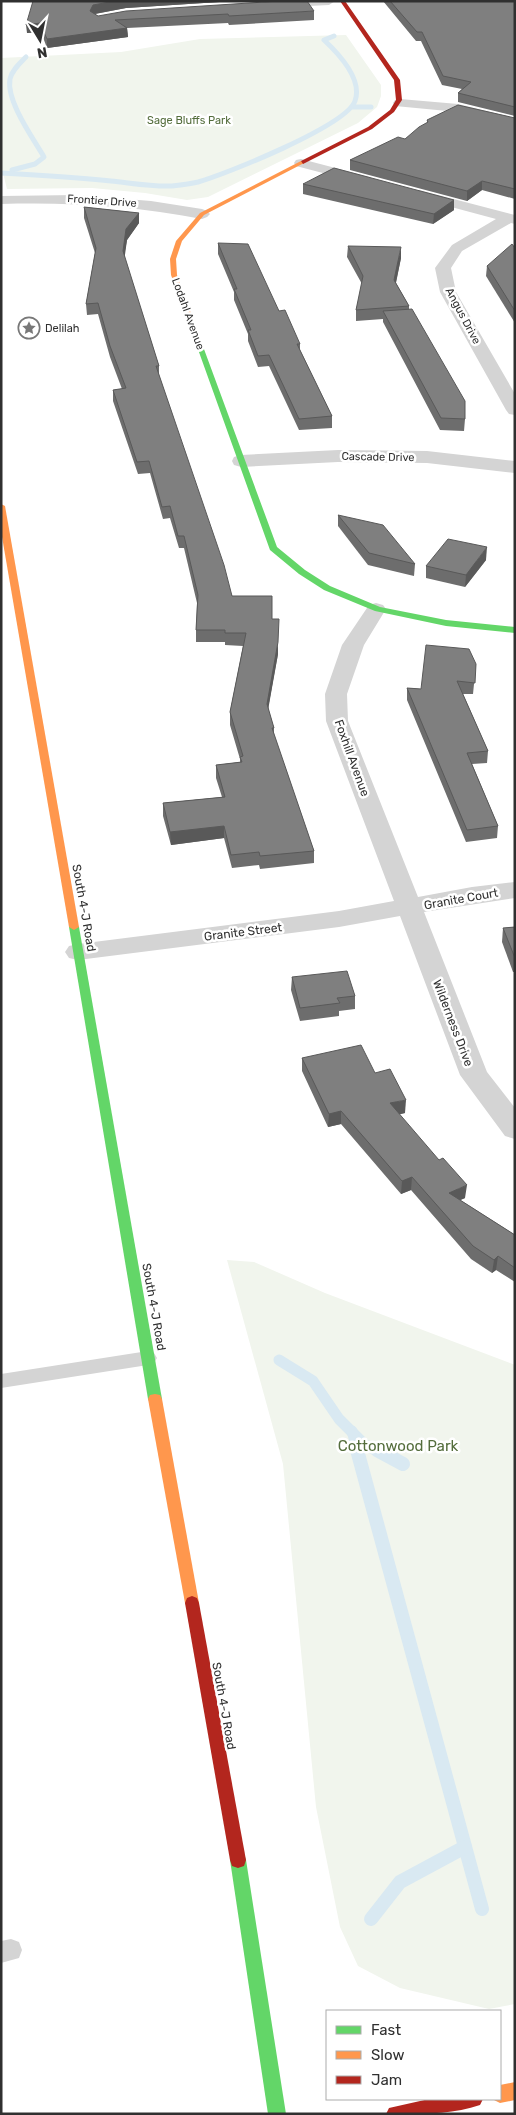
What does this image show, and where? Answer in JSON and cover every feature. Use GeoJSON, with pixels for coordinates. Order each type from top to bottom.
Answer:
{"type":"FeatureCollection","features":[{"type":"Feature","properties":{"kind":"street"},"geometry":{"type":"LineString","coordinates":[[261,5],[329,1]]}},
{"type":"Feature","properties":{"kind":"street"},"geometry":{"type":"LineString","coordinates":[[342,1],[397,80],[400,90],[400,103],[458,108],[515,122]]}},
{"type":"Feature","properties":{"kind":"street","name":"Lodahl Avenue"},"geometry":{"type":"LineString","coordinates":[[400,103],[373,126],[202,214],[179,241],[173,258],[174,275],[273,548],[303,573],[334,592],[376,609],[453,625],[515,630]]}},
{"type":"Feature","properties":{"kind":"street"},"geometry":{"type":"LineString","coordinates":[[301,163],[375,182]]}},
{"type":"Feature","properties":{"kind":"street"},"geometry":{"type":"LineString","coordinates":[[404,190],[512,219]]}},
{"type":"Feature","properties":{"kind":"street","name":"Frontier Drive"},"geometry":{"type":"LineString","coordinates":[[1,200],[57,198],[113,200],[202,214]]}},
{"type":"Feature","properties":{"kind":"street","name":"Angus Drive"},"geometry":{"type":"LineString","coordinates":[[512,219],[457,248],[443,268],[448,292],[515,410]]}},
{"type":"Feature","properties":{"kind":"street","name":"Cascade Drive"},"geometry":{"type":"LineString","coordinates":[[241,461],[338,456],[427,457],[515,467]]}},
{"type":"Feature","properties":{"kind":"street","name":"South 4-J Road"},"geometry":{"type":"LineString","coordinates":[[1,506],[148,1358],[244,1895],[277,2114]]}},
{"type":"Feature","properties":{"kind":"street","name":"Foxhill Avenue"},"geometry":{"type":"LineString","coordinates":[[376,609],[353,645],[338,686],[336,694],[337,721],[408,908]]}},
{"type":"Feature","properties":{"kind":"street","name":"Granite Court"},"geometry":{"type":"LineString","coordinates":[[408,908],[515,890]]}},
{"type":"Feature","properties":{"kind":"street","name":"Granite Street"},"geometry":{"type":"LineString","coordinates":[[78,952],[339,920],[408,908]]}},
{"type":"Feature","properties":{"kind":"street","name":"Wilderness Drive"},"geometry":{"type":"LineString","coordinates":[[408,908],[474,1076],[515,1129]]}},
{"type":"Feature","properties":{"kind":"street"},"geometry":{"type":"LineString","coordinates":[[501,2094],[515,2091]]}},
{"type":"Feature","properties":{"kind":"street"},"geometry":{"type":"LineString","coordinates":[[395,2114],[469,2100]]}},
{"type":"Feature","properties":{"kind":"lane"},"geometry":{"type":"LineString","coordinates":[[1,1382],[148,1358]]}},
{"type":"Feature","properties":{"kind":"green space","name":"Sage Bluffs Park"},"geometry":{"type":"Polygon","coordinates":[[[346,35],[381,85],[381,96],[377,107],[358,123],[208,197],[187,200],[145,193],[92,188],[7,189],[1,165],[1,58],[121,52],[200,39],[346,35]]]}},
{"type":"Feature","properties":{"kind":"green space","name":"Cottonwood Park"},"geometry":{"type":"Polygon","coordinates":[[[227,1260],[254,1262],[325,1293],[515,1365],[515,2004],[489,2009],[400,1988],[358,1966],[340,1927],[316,1807],[283,1464],[227,1260]]]}},
{"type":"Feature","properties":{"kind":"building"},"geometry":{"type":"Polygon","coordinates":[[[33,1],[115,1],[93,5],[90,11],[98,16],[126,11],[280,1],[307,1],[314,11],[115,20],[127,28],[47,39],[40,23],[26,25],[33,1]]]}},
{"type":"Feature","properties":{"kind":"building"},"geometry":{"type":"Polygon","coordinates":[[[390,1],[515,1],[515,107],[458,93],[471,82],[443,76],[422,32],[417,32],[390,1]]]}},
{"type":"Feature","properties":{"kind":"building"},"geometry":{"type":"Polygon","coordinates":[[[458,105],[515,118],[515,189],[482,181],[467,191],[350,160],[398,137],[405,139],[428,122],[427,120],[458,105]]]}},
{"type":"Feature","properties":{"kind":"building"},"geometry":{"type":"Polygon","coordinates":[[[334,168],[454,200],[434,214],[303,184],[334,168]]]}},
{"type":"Feature","properties":{"kind":"building"},"geometry":{"type":"Polygon","coordinates":[[[84,207],[139,213],[126,229],[123,251],[159,366],[156,366],[224,565],[232,596],[272,596],[272,619],[279,619],[278,642],[267,704],[274,728],[272,728],[314,851],[260,856],[259,852],[231,855],[224,826],[170,832],[163,803],[225,797],[216,765],[242,762],[240,757],[243,756],[230,712],[246,633],[225,633],[225,630],[196,630],[198,595],[184,536],[178,536],[170,506],[162,507],[149,461],[137,462],[113,390],[126,388],[110,346],[98,303],[86,304],[96,248],[84,207]]]}},
{"type":"Feature","properties":{"kind":"building"},"geometry":{"type":"Polygon","coordinates":[[[218,243],[248,244],[279,311],[285,310],[300,344],[297,344],[332,416],[299,419],[269,355],[258,356],[248,330],[251,330],[234,289],[237,289],[218,243]]]}},
{"type":"Feature","properties":{"kind":"building"},"geometry":{"type":"Polygon","coordinates":[[[512,244],[515,248],[515,311],[487,266],[512,244]]]}},
{"type":"Feature","properties":{"kind":"building"},"geometry":{"type":"Polygon","coordinates":[[[348,246],[401,247],[394,280],[409,306],[356,310],[363,276],[348,246]]]}},
{"type":"Feature","properties":{"kind":"building"},"geometry":{"type":"Polygon","coordinates":[[[412,309],[465,401],[465,419],[441,418],[383,311],[412,309]]]}},
{"type":"Feature","properties":{"kind":"building"},"geometry":{"type":"Polygon","coordinates":[[[338,515],[383,525],[415,564],[369,553],[338,515]]]}},
{"type":"Feature","properties":{"kind":"building"},"geometry":{"type":"Polygon","coordinates":[[[448,539],[487,547],[466,575],[426,566],[448,539]]]}},
{"type":"Feature","properties":{"kind":"building"},"geometry":{"type":"Polygon","coordinates":[[[426,645],[469,649],[476,664],[475,683],[457,681],[488,751],[467,753],[498,826],[467,830],[407,688],[421,689],[426,645]]]}},
{"type":"Feature","properties":{"kind":"building"},"geometry":{"type":"Polygon","coordinates":[[[515,927],[515,958],[503,928],[515,927]]]}},
{"type":"Feature","properties":{"kind":"building"},"geometry":{"type":"Polygon","coordinates":[[[347,971],[355,996],[337,998],[340,1003],[300,1008],[292,977],[347,971]]]}},
{"type":"Feature","properties":{"kind":"building"},"geometry":{"type":"Polygon","coordinates":[[[361,1045],[375,1073],[390,1069],[406,1100],[390,1103],[439,1160],[443,1158],[467,1185],[449,1193],[515,1235],[515,1268],[498,1256],[494,1260],[473,1246],[412,1177],[402,1181],[341,1111],[329,1114],[302,1058],[361,1045]]]}},
{"type":"Feature","properties":{"kind":"waterway"},"geometry":{"type":"LineString","coordinates":[[1,173],[172,186],[198,182],[258,159],[309,136],[331,123],[347,111],[355,101],[357,93],[353,76],[343,60],[324,40],[334,36]]}},
{"type":"Feature","properties":{"kind":"waterway"},"geometry":{"type":"LineString","coordinates":[[12,170],[35,164],[44,157],[21,119],[10,88],[12,73],[26,57]]}},
{"type":"Feature","properties":{"kind":"waterway"},"geometry":{"type":"LineString","coordinates":[[353,107],[371,107]]}},
{"type":"Feature","properties":{"kind":"waterway"},"geometry":{"type":"LineString","coordinates":[[279,1360],[313,1381],[339,1419],[352,1432]]}},
{"type":"Feature","properties":{"kind":"waterway"},"geometry":{"type":"LineString","coordinates":[[352,1432],[364,1444],[379,1452]]}},
{"type":"Feature","properties":{"kind":"waterway"},"geometry":{"type":"LineString","coordinates":[[352,1432],[358,1452]]}},
{"type":"Feature","properties":{"kind":"waterway"},"geometry":{"type":"LineString","coordinates":[[357,1450],[482,1909]]}},
{"type":"Feature","properties":{"kind":"waterway"},"geometry":{"type":"LineString","coordinates":[[377,1450],[403,1464]]}},
{"type":"Feature","properties":{"kind":"waterway"},"geometry":{"type":"LineString","coordinates":[[371,1919],[400,1882],[465,1847]]}},
{"type":"Feature","properties":{"kind":"traffic: fast"},"geometry":{"type":"LineString","coordinates":[[198,341],[273,548],[302,572],[327,588],[378,609],[446,623],[515,630]]}},
{"type":"Feature","properties":{"kind":"traffic: fast"},"geometry":{"type":"LineString","coordinates":[[74,927],[155,1399]]}},
{"type":"Feature","properties":{"kind":"traffic: fast"},"geometry":{"type":"LineString","coordinates":[[238,1860],[277,2114]]}},
{"type":"Feature","properties":{"kind":"traffic: slow"},"geometry":{"type":"LineString","coordinates":[[198,341],[174,275],[173,259],[179,241],[202,214],[303,162]]}},
{"type":"Feature","properties":{"kind":"traffic: slow"},"geometry":{"type":"LineString","coordinates":[[1,506],[74,927]]}},
{"type":"Feature","properties":{"kind":"traffic: slow"},"geometry":{"type":"LineString","coordinates":[[155,1399],[192,1603]]}},
{"type":"Feature","properties":{"kind":"traffic: slow"},"geometry":{"type":"LineString","coordinates":[[501,2094],[515,2091]]}},
{"type":"Feature","properties":{"kind":"traffic: jam"},"geometry":{"type":"LineString","coordinates":[[303,162],[370,128],[392,111],[399,100],[397,80],[342,1]]}},
{"type":"Feature","properties":{"kind":"traffic: jam"},"geometry":{"type":"LineString","coordinates":[[192,1603],[238,1860]]}},
{"type":"Feature","properties":{"kind":"traffic: jam"},"geometry":{"type":"LineString","coordinates":[[395,2114],[469,2100]]}},
{"type":"Feature","properties":{"kind":"place","name":"Delilah"},"geometry":{"type":"Point","coordinates":[29,328]}}]}
